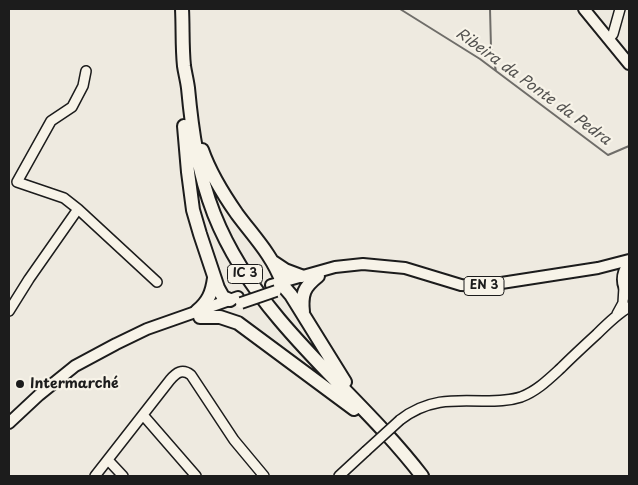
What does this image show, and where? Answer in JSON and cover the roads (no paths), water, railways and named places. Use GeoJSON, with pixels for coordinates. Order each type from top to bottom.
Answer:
{"type":"FeatureCollection","features":[{"type":"Feature","properties":{"kind":"highway","name":"IC 3"},"geometry":{"type":"LineString","coordinates":[[182,9],[184,66],[196,152],[206,190],[218,223],[239,265],[284,325],[338,384],[408,466],[421,476]]}},
{"type":"Feature","properties":{"kind":"highway","name":"IC 3"},"geometry":{"type":"LineString","coordinates":[[184,66],[181,82],[184,119],[196,174],[204,201],[220,241],[258,302],[359,409]]}},
{"type":"Feature","properties":{"kind":"highway"},"geometry":{"type":"LineString","coordinates":[[190,104],[202,150],[213,176],[234,210],[273,262],[301,276]]}},
{"type":"Feature","properties":{"kind":"highway"},"geometry":{"type":"LineString","coordinates":[[184,119],[192,204],[214,278],[222,295],[235,302],[233,315],[238,323]]}},
{"type":"Feature","properties":{"kind":"highway"},"geometry":{"type":"LineString","coordinates":[[273,262],[278,287],[291,295],[303,312],[359,409]]}},
{"type":"Feature","properties":{"kind":"highway"},"geometry":{"type":"LineString","coordinates":[[303,312],[302,301],[304,292],[309,284],[318,276]]}},
{"type":"Feature","properties":{"kind":"highway"},"geometry":{"type":"LineString","coordinates":[[214,278],[210,298],[198,314],[220,317],[238,323],[359,409]]}},
{"type":"Feature","properties":{"kind":"main road"},"geometry":{"type":"LineString","coordinates":[[584,9],[629,64]]}},
{"type":"Feature","properties":{"kind":"main road","name":"EN 3"},"geometry":{"type":"LineString","coordinates":[[278,287],[301,276],[346,265],[372,264],[406,268],[461,285],[476,286],[494,285],[629,262]]}},
{"type":"Feature","properties":{"kind":"main road","name":"EN 3"},"geometry":{"type":"LineString","coordinates":[[626,288],[624,272],[629,262]]}},
{"type":"Feature","properties":{"kind":"main road","name":"EN 3"},"geometry":{"type":"LineString","coordinates":[[9,423],[74,366],[116,344],[150,334],[198,314],[278,287],[372,264]]}},
{"type":"Feature","properties":{"kind":"main road"},"geometry":{"type":"LineString","coordinates":[[598,268],[606,268],[613,271],[620,277],[626,288]]}},
{"type":"Feature","properties":{"kind":"street"},"geometry":{"type":"LineString","coordinates":[[609,39],[614,34],[620,9]]}},
{"type":"Feature","properties":{"kind":"street"},"geometry":{"type":"LineString","coordinates":[[86,72],[83,86],[72,107],[51,121],[18,182],[64,198],[157,282]]}},
{"type":"Feature","properties":{"kind":"street"},"geometry":{"type":"LineString","coordinates":[[9,311],[78,209]]}},
{"type":"Feature","properties":{"kind":"street"},"geometry":{"type":"LineString","coordinates":[[612,320],[622,303],[626,288]]}},
{"type":"Feature","properties":{"kind":"street"},"geometry":{"type":"LineString","coordinates":[[339,476],[400,420],[417,409],[437,402],[456,400],[497,401],[514,399],[536,390],[612,320],[629,307]]}},
{"type":"Feature","properties":{"kind":"street"},"geometry":{"type":"LineString","coordinates":[[95,476],[170,380],[182,371],[191,375],[234,440],[264,476]]}},
{"type":"Feature","properties":{"kind":"street"},"geometry":{"type":"LineString","coordinates":[[143,415],[196,476]]}},
{"type":"Feature","properties":{"kind":"street"},"geometry":{"type":"LineString","coordinates":[[108,460],[122,476]]}},
{"type":"Feature","properties":{"kind":"waterway","name":"Ribeira da Ponte da Pedra"},"geometry":{"type":"LineString","coordinates":[[400,9],[480,59],[608,155],[629,146]]}},
{"type":"Feature","properties":{"kind":"waterway"},"geometry":{"type":"LineString","coordinates":[[490,9],[491,48],[496,71]]}},
{"type":"Feature","properties":{"kind":"place","name":"Intermarché"},"geometry":{"type":"Point","coordinates":[20,384]}}]}
